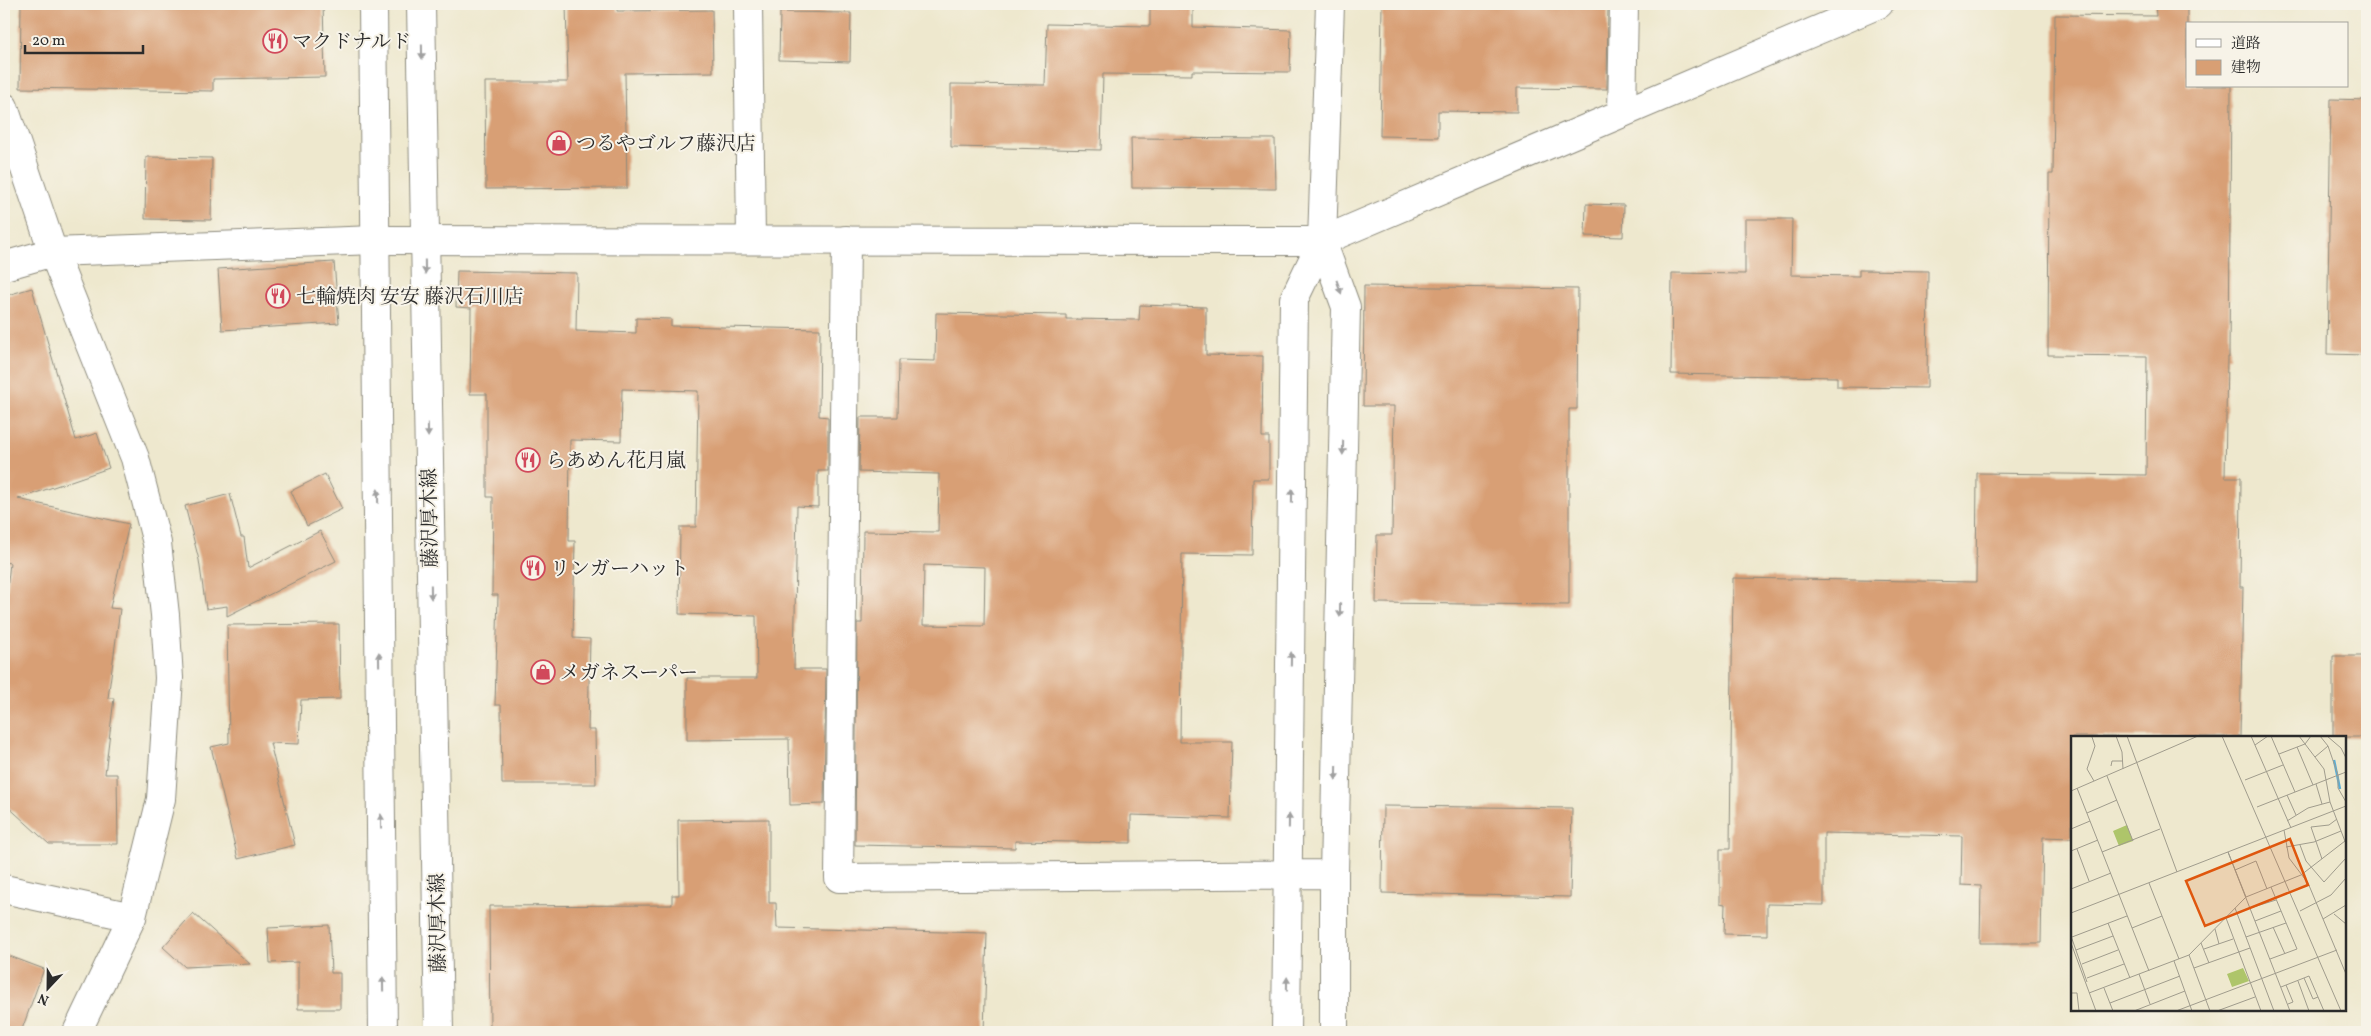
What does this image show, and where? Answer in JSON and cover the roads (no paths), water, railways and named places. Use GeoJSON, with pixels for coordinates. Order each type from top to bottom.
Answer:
{"type":"FeatureCollection","features":[{"type":"Feature","properties":{"kind":"street"},"geometry":{"type":"LineString","coordinates":[[373,4],[383,1032]]}},
{"type":"Feature","properties":{"kind":"street","name":"藤沢厚木線"},"geometry":{"type":"LineString","coordinates":[[421,4],[439,1032]]}},
{"type":"Feature","properties":{"kind":"street"},"geometry":{"type":"LineString","coordinates":[[748,4],[751,240]]}},
{"type":"Feature","properties":{"kind":"street"},"geometry":{"type":"LineString","coordinates":[[1330,4],[1322,241],[1346,307],[1334,874],[1334,1032]]}},
{"type":"Feature","properties":{"kind":"street"},"geometry":{"type":"LineString","coordinates":[[1622,113],[1624,4]]}},
{"type":"Feature","properties":{"kind":"street"},"geometry":{"type":"LineString","coordinates":[[4,266],[53,252],[375,240],[1322,241],[1878,4]]}},
{"type":"Feature","properties":{"kind":"street"},"geometry":{"type":"LineString","coordinates":[[4,107],[53,252],[135,458],[157,543],[166,615],[169,678],[167,736],[161,799],[132,917],[77,1032]]}},
{"type":"Feature","properties":{"kind":"street"},"geometry":{"type":"LineString","coordinates":[[846,240],[839,878],[1334,874]]}},
{"type":"Feature","properties":{"kind":"street"},"geometry":{"type":"LineString","coordinates":[[1286,1032],[1294,299],[1322,241]]}},
{"type":"Feature","properties":{"kind":"street"},"geometry":{"type":"LineString","coordinates":[[4,889],[132,917]]}},
{"type":"Feature","properties":{"kind":"place","name":"マクドナルド"},"geometry":{"type":"Point","coordinates":[275,41]}},
{"type":"Feature","properties":{"kind":"place","name":"つるやゴルフ藤沢店"},"geometry":{"type":"Point","coordinates":[559,143]}},
{"type":"Feature","properties":{"kind":"place","name":"七輪焼肉 安安 藤沢石川店"},"geometry":{"type":"Point","coordinates":[278,296]}},
{"type":"Feature","properties":{"kind":"place","name":"らあめん花月嵐"},"geometry":{"type":"Point","coordinates":[528,460]}},
{"type":"Feature","properties":{"kind":"place","name":"リンガーハット"},"geometry":{"type":"Point","coordinates":[533,568]}},
{"type":"Feature","properties":{"kind":"place","name":"メガネスーパー"},"geometry":{"type":"Point","coordinates":[543,672]}}]}
